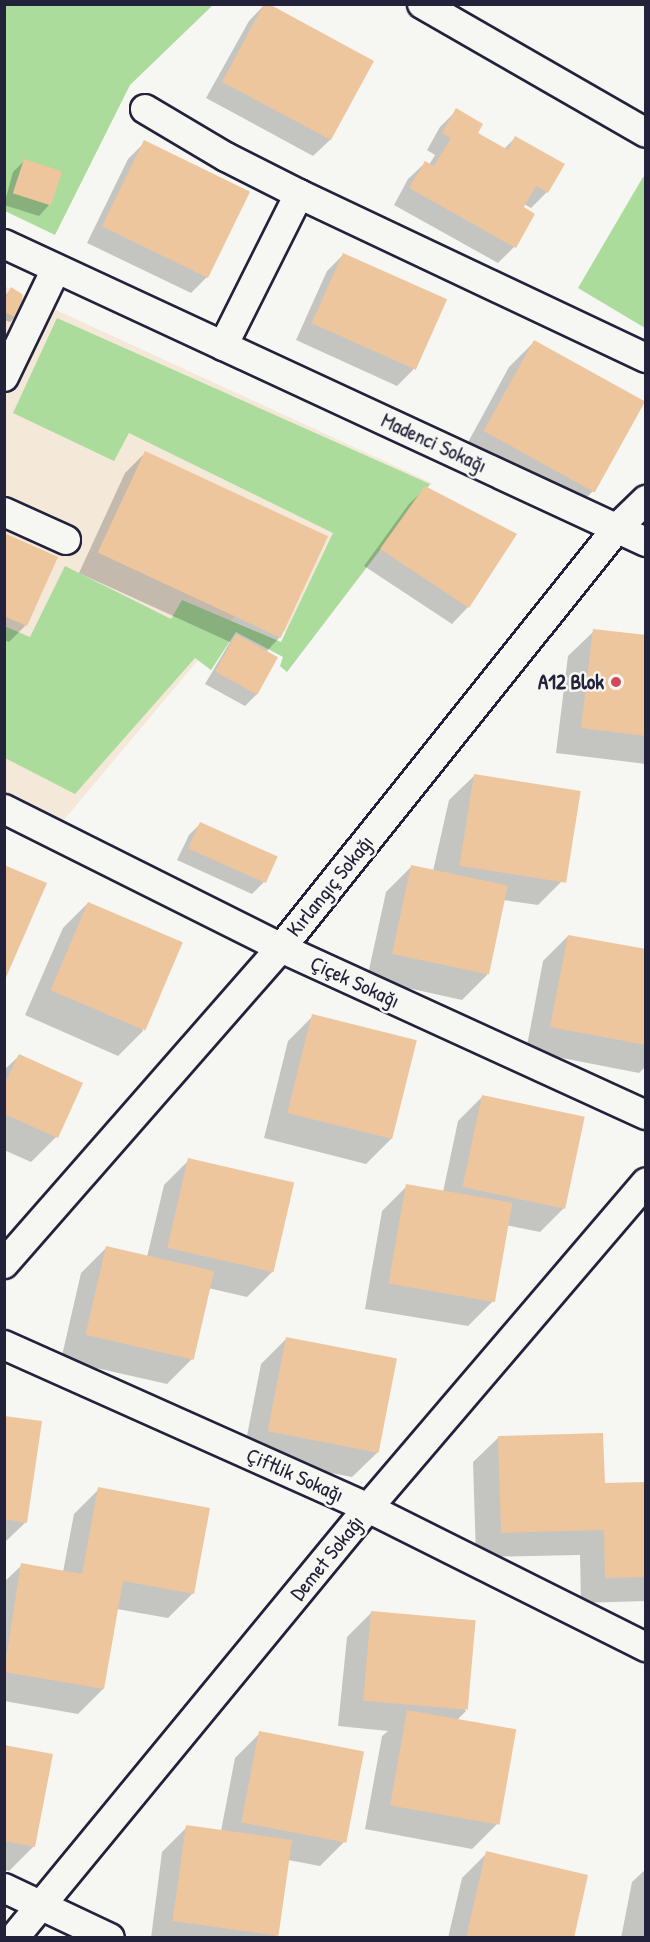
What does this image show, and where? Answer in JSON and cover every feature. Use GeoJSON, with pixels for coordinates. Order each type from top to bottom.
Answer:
{"type":"FeatureCollection","features":[{"type":"Feature","properties":{"kind":"street"},"geometry":{"type":"LineString","coordinates":[[422,4],[645,133]]}},
{"type":"Feature","properties":{"kind":"street"},"geometry":{"type":"LineString","coordinates":[[145,109],[226,157],[299,194],[645,358]]}},
{"type":"Feature","properties":{"kind":"street"},"geometry":{"type":"LineString","coordinates":[[223,346],[299,194]]}},
{"type":"Feature","properties":{"kind":"street","name":"Madenci Sokağı"},"geometry":{"type":"LineString","coordinates":[[4,244],[618,527],[645,542]]}},
{"type":"Feature","properties":{"kind":"street"},"geometry":{"type":"LineString","coordinates":[[4,377],[56,269]]}},
{"type":"Feature","properties":{"kind":"street","name":"Kırlangıç Sokağı"},"geometry":{"type":"LineString","coordinates":[[4,1264],[281,948],[618,527],[645,500]]}},
{"type":"Feature","properties":{"kind":"street"},"geometry":{"type":"LineString","coordinates":[[4,512],[66,540]]}},
{"type":"Feature","properties":{"kind":"street","name":"Çiçek Sokağı"},"geometry":{"type":"LineString","coordinates":[[4,809],[281,948],[645,1115]]}},
{"type":"Feature","properties":{"kind":"street","name":"Demet Sokağı"},"geometry":{"type":"LineString","coordinates":[[14,1938],[368,1508],[645,1183]]}},
{"type":"Feature","properties":{"kind":"street","name":"Çiftlik Sokağı"},"geometry":{"type":"LineString","coordinates":[[4,1345],[368,1508],[645,1647]]}},
{"type":"Feature","properties":{"kind":"street"},"geometry":{"type":"LineString","coordinates":[[4,1888],[110,1938]]}},
{"type":"Feature","properties":{"kind":"shaded area"},"geometry":{"type":"Polygon","coordinates":[[[4,286],[432,483],[309,643],[240,610],[63,821],[5,792],[4,286]]]}},
{"type":"Feature","properties":{"kind":"green space"},"geometry":{"type":"Polygon","coordinates":[[[4,5],[213,5],[130,85],[55,235],[5,211],[4,5]]]}},
{"type":"Feature","properties":{"kind":"green space"},"geometry":{"type":"Polygon","coordinates":[[[643,177],[646,178],[645,328],[578,288],[643,177]]]}},
{"type":"Feature","properties":{"kind":"green space"},"geometry":{"type":"Polygon","coordinates":[[[57,318],[430,484],[287,672],[280,666],[283,657],[236,632],[211,670],[195,658],[75,794],[5,758],[4,626],[30,637],[65,566],[171,619],[182,600],[281,642],[333,533],[129,433],[114,461],[13,413],[57,318]]]}},
{"type":"Feature","properties":{"kind":"building"},"geometry":{"type":"Polygon","coordinates":[[[264,4],[269,4],[374,61],[331,140],[222,82],[264,4]]]}},
{"type":"Feature","properties":{"kind":"building"},"geometry":{"type":"Polygon","coordinates":[[[456,108],[483,124],[478,133],[508,150],[515,136],[565,164],[548,193],[536,186],[524,207],[535,214],[516,248],[409,188],[425,161],[434,166],[451,138],[442,133],[456,108]]]}},
{"type":"Feature","properties":{"kind":"building"},"geometry":{"type":"Polygon","coordinates":[[[144,140],[250,192],[208,278],[102,226],[144,140]]]}},
{"type":"Feature","properties":{"kind":"building"},"geometry":{"type":"Polygon","coordinates":[[[24,159],[62,171],[51,206],[13,193],[24,159]]]}},
{"type":"Feature","properties":{"kind":"building"},"geometry":{"type":"Polygon","coordinates":[[[343,253],[447,299],[416,370],[312,323],[343,253]]]}},
{"type":"Feature","properties":{"kind":"building"},"geometry":{"type":"Polygon","coordinates":[[[11,287],[22,294],[23,307],[17,318],[4,312],[4,301],[11,287]]]}},
{"type":"Feature","properties":{"kind":"building"},"geometry":{"type":"Polygon","coordinates":[[[534,340],[645,402],[595,493],[484,431],[534,340]]]}},
{"type":"Feature","properties":{"kind":"building"},"geometry":{"type":"Polygon","coordinates":[[[145,451],[328,536],[281,638],[98,553],[145,451]]]}},
{"type":"Feature","properties":{"kind":"building"},"geometry":{"type":"Polygon","coordinates":[[[425,486],[517,534],[469,608],[380,549],[425,486]]]}},
{"type":"Feature","properties":{"kind":"building"},"geometry":{"type":"Polygon","coordinates":[[[4,533],[58,557],[27,626],[4,616],[4,533]]]}},
{"type":"Feature","properties":{"kind":"building","name":"A12 Blok"},"geometry":{"type":"Polygon","coordinates":[[[593,629],[646,635],[646,736],[581,728],[593,629]]]}},
{"type":"Feature","properties":{"kind":"building"},"geometry":{"type":"Polygon","coordinates":[[[236,634],[278,657],[257,695],[215,672],[236,634]]]}},
{"type":"Feature","properties":{"kind":"building"},"geometry":{"type":"Polygon","coordinates":[[[474,774],[581,791],[566,883],[459,866],[474,774]]]}},
{"type":"Feature","properties":{"kind":"building"},"geometry":{"type":"Polygon","coordinates":[[[200,822],[278,857],[266,883],[188,848],[200,822]]]}},
{"type":"Feature","properties":{"kind":"building"},"geometry":{"type":"Polygon","coordinates":[[[4,865],[47,883],[4,982],[4,865]]]}},
{"type":"Feature","properties":{"kind":"building"},"geometry":{"type":"Polygon","coordinates":[[[411,865],[508,886],[489,975],[392,954],[411,865]]]}},
{"type":"Feature","properties":{"kind":"building"},"geometry":{"type":"Polygon","coordinates":[[[88,902],[183,942],[145,1031],[50,990],[88,902]]]}},
{"type":"Feature","properties":{"kind":"building"},"geometry":{"type":"Polygon","coordinates":[[[568,935],[646,949],[646,1045],[550,1027],[568,935]]]}},
{"type":"Feature","properties":{"kind":"building"},"geometry":{"type":"Polygon","coordinates":[[[312,1014],[417,1040],[392,1139],[287,1113],[312,1014]]]}},
{"type":"Feature","properties":{"kind":"building"},"geometry":{"type":"Polygon","coordinates":[[[19,1054],[83,1083],[58,1138],[4,1114],[4,1085],[19,1054]]]}},
{"type":"Feature","properties":{"kind":"building"},"geometry":{"type":"Polygon","coordinates":[[[482,1095],[585,1117],[565,1209],[462,1187],[482,1095]]]}},
{"type":"Feature","properties":{"kind":"building"},"geometry":{"type":"Polygon","coordinates":[[[188,1158],[294,1183],[274,1272],[167,1248],[188,1158]]]}},
{"type":"Feature","properties":{"kind":"building"},"geometry":{"type":"Polygon","coordinates":[[[406,1184],[512,1203],[495,1302],[388,1283],[406,1184]]]}},
{"type":"Feature","properties":{"kind":"building"},"geometry":{"type":"Polygon","coordinates":[[[106,1246],[214,1271],[194,1360],[86,1335],[106,1246]]]}},
{"type":"Feature","properties":{"kind":"building"},"geometry":{"type":"Polygon","coordinates":[[[286,1337],[397,1359],[379,1453],[268,1431],[286,1337]]]}},
{"type":"Feature","properties":{"kind":"building"},"geometry":{"type":"Polygon","coordinates":[[[4,1416],[42,1421],[27,1523],[4,1519],[4,1416]]]}},
{"type":"Feature","properties":{"kind":"building"},"geometry":{"type":"Polygon","coordinates":[[[603,1433],[605,1483],[646,1482],[646,1577],[605,1578],[604,1530],[501,1533],[498,1436],[603,1433]]]}},
{"type":"Feature","properties":{"kind":"building"},"geometry":{"type":"Polygon","coordinates":[[[98,1487],[210,1508],[194,1594],[123,1581],[104,1689],[4,1672],[21,1563],[82,1574],[98,1487]]]}},
{"type":"Feature","properties":{"kind":"building"},"geometry":{"type":"Polygon","coordinates":[[[371,1611],[476,1620],[468,1710],[363,1701],[371,1611]]]}},
{"type":"Feature","properties":{"kind":"building"},"geometry":{"type":"Polygon","coordinates":[[[407,1710],[516,1729],[499,1825],[390,1806],[407,1710]]]}},
{"type":"Feature","properties":{"kind":"building"},"geometry":{"type":"Polygon","coordinates":[[[259,1731],[364,1751],[346,1843],[241,1822],[259,1731]]]}},
{"type":"Feature","properties":{"kind":"building"},"geometry":{"type":"Polygon","coordinates":[[[4,1745],[53,1754],[35,1847],[4,1841],[4,1745]]]}},
{"type":"Feature","properties":{"kind":"building"},"geometry":{"type":"Polygon","coordinates":[[[186,1825],[292,1840],[278,1936],[173,1921],[186,1825]]]}},
{"type":"Feature","properties":{"kind":"building"},"geometry":{"type":"Polygon","coordinates":[[[486,1851],[588,1875],[574,1938],[466,1938],[486,1851]]]}},
{"type":"Feature","properties":{"kind":"place","name":"A12 Blok"},"geometry":{"type":"Point","coordinates":[616,682]}}]}
